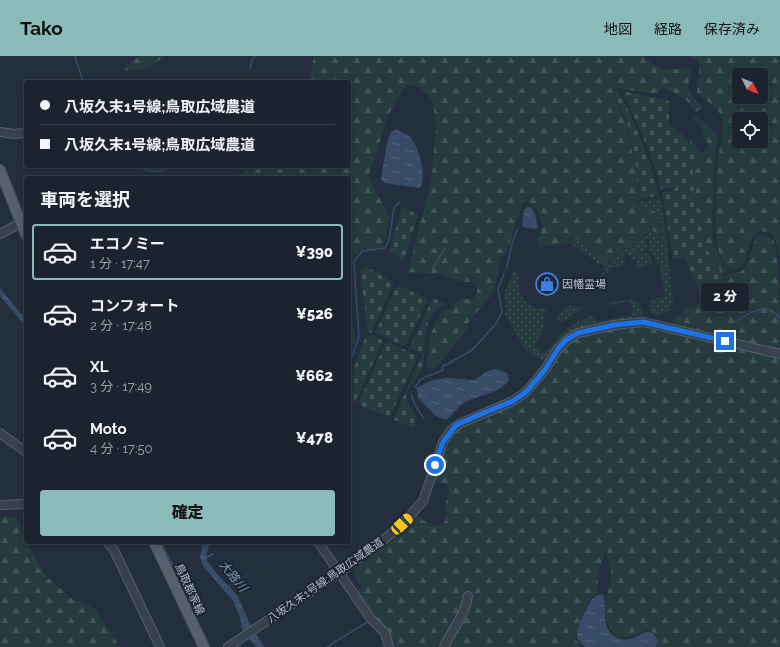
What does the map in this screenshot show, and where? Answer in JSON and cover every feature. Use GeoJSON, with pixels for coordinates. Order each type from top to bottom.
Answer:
{"type":"FeatureCollection","features":[{"type":"Feature","properties":{"kind":"main road"},"geometry":{"type":"LineString","coordinates":[[0,170],[23,221]]}},
{"type":"Feature","properties":{"kind":"main road","name":"鳥取郡家線"},"geometry":{"type":"LineString","coordinates":[[155,544],[204,647]]}},
{"type":"Feature","properties":{"kind":"street"},"geometry":{"type":"LineString","coordinates":[[0,132],[14,134],[24,133]]}},
{"type":"Feature","properties":{"kind":"street"},"geometry":{"type":"LineString","coordinates":[[0,234],[23,221]]}},
{"type":"Feature","properties":{"kind":"street","name":"八坂久末1号線;鳥取広域農道"},"geometry":{"type":"LineString","coordinates":[[228,647],[340,572],[385,539],[408,518],[423,501],[443,442],[451,430],[461,423],[513,401],[526,392],[544,371],[558,349],[566,340],[578,333],[614,325],[643,322],[780,354]]}},
{"type":"Feature","properties":{"kind":"street"},"geometry":{"type":"LineString","coordinates":[[0,433],[24,451]]}},
{"type":"Feature","properties":{"kind":"street"},"geometry":{"type":"LineString","coordinates":[[0,505],[24,504]]}},
{"type":"Feature","properties":{"kind":"street"},"geometry":{"type":"LineString","coordinates":[[109,544],[114,550],[160,647]]}},
{"type":"Feature","properties":{"kind":"street"},"geometry":{"type":"LineString","coordinates":[[319,544],[371,619],[385,633],[389,647]]}},
{"type":"Feature","properties":{"kind":"street"},"geometry":{"type":"LineString","coordinates":[[444,647],[467,606],[468,596]]}},
{"type":"Feature","properties":{"kind":"green space"},"geometry":{"type":"Polygon","coordinates":[[[139,56],[166,56],[147,68],[125,71],[126,67],[139,56]]]}},
{"type":"Feature","properties":{"kind":"green space"},"geometry":{"type":"Polygon","coordinates":[[[314,56],[642,56],[662,70],[691,68],[688,85],[689,89],[694,98],[703,107],[696,112],[682,97],[663,88],[657,93],[651,94],[614,87],[620,110],[626,121],[636,172],[633,174],[637,182],[640,199],[636,200],[645,210],[654,211],[656,214],[660,221],[662,233],[660,240],[658,241],[654,231],[650,230],[612,262],[601,260],[595,255],[591,248],[578,239],[570,238],[569,243],[539,247],[537,238],[543,228],[540,216],[536,209],[527,201],[522,204],[506,254],[500,257],[498,273],[492,294],[469,321],[468,329],[455,343],[438,366],[430,370],[427,365],[427,359],[431,334],[439,316],[444,311],[451,309],[459,299],[473,299],[477,292],[478,285],[471,282],[461,282],[439,274],[408,272],[431,181],[436,128],[433,102],[420,87],[407,85],[403,89],[388,116],[369,179],[390,218],[383,247],[372,250],[364,248],[359,251],[354,258],[351,274],[351,176],[236,176],[250,168],[351,168],[351,80],[309,80],[314,56]]]}},
{"type":"Feature","properties":{"kind":"green space"},"geometry":{"type":"Polygon","coordinates":[[[689,56],[780,56],[780,257],[776,239],[766,232],[760,231],[755,234],[752,239],[741,267],[736,270],[728,267],[722,260],[717,241],[716,218],[717,170],[723,124],[722,118],[715,107],[697,92],[698,61],[689,56]]]}},
{"type":"Feature","properties":{"kind":"green space"},"geometry":{"type":"Polygon","coordinates":[[[615,90],[618,90],[642,142],[652,168],[659,196],[641,199],[638,182],[633,174],[637,172],[627,121],[618,103],[615,90]]]}},
{"type":"Feature","properties":{"kind":"green space"},"geometry":{"type":"Polygon","coordinates":[[[622,91],[669,101],[669,125],[693,143],[701,154],[695,166],[692,177],[695,186],[692,195],[707,250],[723,277],[714,295],[704,302],[685,258],[673,259],[662,192],[673,191],[676,187],[674,186],[673,188],[661,189],[650,155],[622,91]]]}},
{"type":"Feature","properties":{"kind":"green space"},"geometry":{"type":"Polygon","coordinates":[[[692,116],[702,120],[718,137],[714,166],[712,239],[722,265],[729,271],[721,273],[707,250],[692,195],[695,186],[692,180],[693,171],[703,152],[709,146],[702,134],[704,129],[692,119],[692,116]]]}},
{"type":"Feature","properties":{"kind":"green space"},"geometry":{"type":"Polygon","coordinates":[[[660,198],[665,225],[673,301],[669,312],[654,315],[649,310],[651,309],[650,302],[652,299],[665,297],[659,264],[656,263],[654,254],[652,254],[649,249],[649,240],[645,240],[647,250],[631,256],[624,254],[625,259],[623,265],[611,268],[609,273],[603,274],[603,279],[602,273],[606,272],[604,266],[602,264],[596,264],[597,262],[571,244],[570,239],[578,239],[591,249],[601,260],[612,263],[633,243],[644,238],[650,231],[653,231],[657,241],[661,241],[662,229],[656,214],[654,211],[645,210],[638,202],[660,198]]]}},
{"type":"Feature","properties":{"kind":"green space"},"geometry":{"type":"Polygon","coordinates":[[[402,208],[418,214],[404,260],[389,252],[402,208]]]}},
{"type":"Feature","properties":{"kind":"green space"},"geometry":{"type":"Polygon","coordinates":[[[762,234],[773,239],[777,259],[780,350],[675,327],[673,323],[674,317],[683,315],[683,310],[710,300],[720,288],[724,275],[739,272],[745,268],[756,237],[762,234]]]}},
{"type":"Feature","properties":{"kind":"green space"},"geometry":{"type":"Polygon","coordinates":[[[646,252],[651,257],[653,264],[635,268],[638,261],[636,259],[631,259],[631,257],[646,252]]]}},
{"type":"Feature","properties":{"kind":"green space"},"geometry":{"type":"Polygon","coordinates":[[[365,266],[394,283],[371,333],[368,333],[360,271],[362,271],[365,266]]]}},
{"type":"Feature","properties":{"kind":"green space"},"geometry":{"type":"Polygon","coordinates":[[[514,271],[520,274],[519,288],[524,300],[534,307],[541,309],[548,308],[545,313],[543,323],[545,328],[534,346],[545,353],[562,332],[584,318],[585,319],[591,315],[597,322],[632,315],[631,311],[633,310],[629,301],[609,306],[611,302],[626,300],[635,301],[641,307],[643,312],[640,317],[596,324],[575,331],[556,344],[546,360],[540,359],[525,349],[505,314],[506,306],[504,294],[514,271]]]}},
{"type":"Feature","properties":{"kind":"green space"},"geometry":{"type":"Polygon","coordinates":[[[399,286],[426,298],[427,301],[406,345],[404,346],[377,333],[376,331],[396,287],[399,286]]]}},
{"type":"Feature","properties":{"kind":"green space"},"geometry":{"type":"Polygon","coordinates":[[[433,298],[447,304],[438,309],[431,316],[426,332],[424,359],[421,372],[411,384],[408,391],[407,399],[417,420],[413,428],[394,420],[394,418],[422,355],[410,347],[433,298]]]}},
{"type":"Feature","properties":{"kind":"green space"},"geometry":{"type":"Polygon","coordinates":[[[351,299],[352,319],[356,339],[351,351],[351,299]]]}},
{"type":"Feature","properties":{"kind":"green space"},"geometry":{"type":"Polygon","coordinates":[[[571,305],[582,308],[563,322],[559,321],[557,316],[571,305]]]}},
{"type":"Feature","properties":{"kind":"green space"},"geometry":{"type":"Polygon","coordinates":[[[633,327],[646,328],[780,357],[780,647],[657,647],[658,641],[655,634],[647,630],[637,635],[621,638],[608,626],[605,615],[606,597],[611,575],[606,551],[599,569],[597,594],[586,607],[576,634],[575,639],[582,647],[390,647],[355,592],[362,587],[355,575],[355,569],[417,516],[433,525],[445,522],[446,501],[449,492],[448,487],[435,481],[442,454],[448,441],[456,431],[470,422],[514,404],[534,392],[562,352],[570,344],[588,334],[633,327]]]}},
{"type":"Feature","properties":{"kind":"green space"},"geometry":{"type":"Polygon","coordinates":[[[372,335],[383,342],[355,402],[353,402],[351,400],[351,393],[353,388],[353,370],[366,336],[372,335]]]}},
{"type":"Feature","properties":{"kind":"green space"},"geometry":{"type":"Polygon","coordinates":[[[389,343],[417,355],[417,358],[390,416],[388,417],[360,405],[359,402],[385,344],[389,343]]]}},
{"type":"Feature","properties":{"kind":"green space"},"geometry":{"type":"Polygon","coordinates":[[[0,517],[16,517],[24,537],[24,544],[27,544],[46,576],[72,599],[94,608],[120,647],[0,647],[0,517]]]}},
{"type":"Feature","properties":{"kind":"water"},"geometry":{"type":"Polygon","coordinates":[[[396,130],[410,137],[419,155],[423,177],[420,188],[384,183],[381,178],[388,139],[391,132],[396,130]]]}},
{"type":"Feature","properties":{"kind":"water"},"geometry":{"type":"Polygon","coordinates":[[[527,207],[531,207],[535,215],[538,227],[536,229],[524,227],[522,225],[524,210],[527,207]]]}},
{"type":"Feature","properties":{"kind":"water"},"geometry":{"type":"Polygon","coordinates":[[[0,288],[24,318],[24,325],[0,296],[0,288]]]}},
{"type":"Feature","properties":{"kind":"water"},"geometry":{"type":"Polygon","coordinates":[[[496,369],[507,373],[509,379],[506,384],[495,391],[462,404],[446,420],[436,416],[418,398],[417,389],[430,381],[444,378],[473,380],[485,372],[496,369]]]}},
{"type":"Feature","properties":{"kind":"water"},"geometry":{"type":"Polygon","coordinates":[[[203,544],[209,544],[206,556],[213,553],[214,554],[207,558],[207,561],[228,586],[295,544],[229,586],[238,597],[251,626],[264,647],[256,647],[242,629],[240,617],[233,601],[203,566],[200,557],[203,544]]]}},
{"type":"Feature","properties":{"kind":"water"},"geometry":{"type":"Polygon","coordinates":[[[602,594],[605,600],[607,627],[616,638],[629,639],[646,632],[650,632],[654,634],[658,641],[656,647],[585,647],[581,644],[577,637],[577,633],[583,616],[593,598],[602,594]]]}},
{"type":"Feature","properties":{"kind":"waterway"},"geometry":{"type":"LineString","coordinates":[[75,56],[82,80]]}},
{"type":"Feature","properties":{"kind":"waterway"},"geometry":{"type":"LineString","coordinates":[[250,69],[252,59],[255,56]]}},
{"type":"Feature","properties":{"kind":"waterway"},"geometry":{"type":"LineString","coordinates":[[142,168],[150,171],[159,171],[168,168]]}},
{"type":"Feature","properties":{"kind":"waterway"},"geometry":{"type":"LineString","coordinates":[[351,359],[359,337],[354,264],[355,260],[363,250],[385,248],[389,240],[394,207],[400,202]]}},
{"type":"Feature","properties":{"kind":"waterway"},"geometry":{"type":"LineString","coordinates":[[507,267],[512,243],[517,230]]}},
{"type":"Feature","properties":{"kind":"waterway"},"geometry":{"type":"LineString","coordinates":[[433,268],[445,248]]}},
{"type":"Feature","properties":{"kind":"waterway"},"geometry":{"type":"LineString","coordinates":[[418,388],[415,387],[420,380],[443,370],[442,367],[472,350],[495,325],[502,312],[498,289],[504,274]]}},
{"type":"Feature","properties":{"kind":"waterway"},"geometry":{"type":"LineString","coordinates":[[733,323],[752,312],[763,309],[768,309],[780,317]]}},
{"type":"Feature","properties":{"kind":"waterway"},"geometry":{"type":"LineString","coordinates":[[411,394],[415,405],[423,417]]}},
{"type":"Feature","properties":{"kind":"waterway"},"geometry":{"type":"LineString","coordinates":[[162,544],[174,568]]}},
{"type":"Feature","properties":{"kind":"waterway"},"geometry":{"type":"LineString","coordinates":[[327,647],[369,621]]}},
{"type":"Feature","properties":{"kind":"place","name":"因幡霊場"},"geometry":{"type":"Point","coordinates":[547,284]}},
{"type":"Feature","properties":{"kind":"route"},"geometry":{"type":"LineString","coordinates":[[435,465],[443,442],[456,425],[513,401],[526,392],[544,371],[558,349],[566,340],[585,330],[643,322],[725,341]]}},
{"type":"Feature","properties":{"kind":"water label","name":"大路川"},"geometry":{"type":"Point","coordinates":[233,576]}}]}
